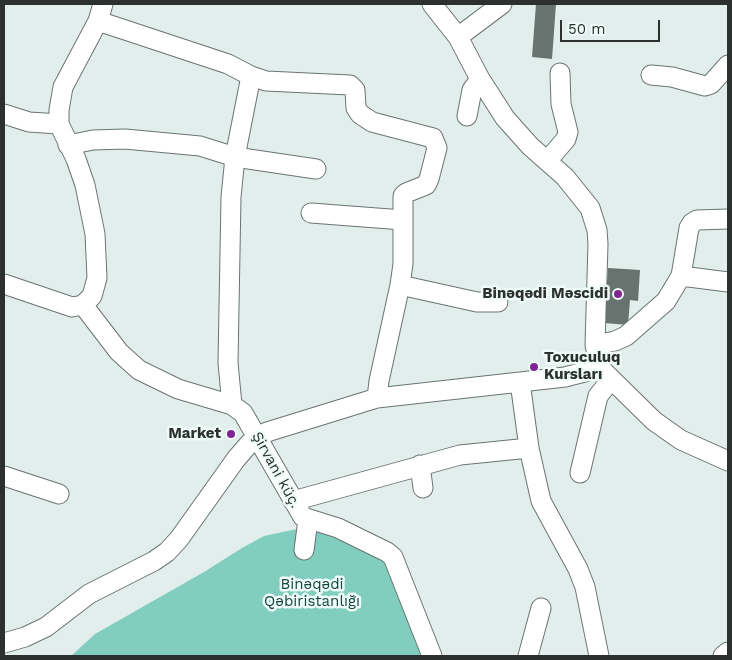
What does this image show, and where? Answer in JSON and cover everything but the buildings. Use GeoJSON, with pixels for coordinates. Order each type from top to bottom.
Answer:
{"type":"FeatureCollection","features":[{"type":"Feature","properties":{"kind":"street"},"geometry":{"type":"LineString","coordinates":[[432,4],[458,36],[480,79],[505,118],[548,160],[590,208],[596,224],[598,244],[595,344],[605,374],[636,406],[661,426],[681,440],[728,461]]}},
{"type":"Feature","properties":{"kind":"street"},"geometry":{"type":"LineString","coordinates":[[458,36],[502,4]]}},
{"type":"Feature","properties":{"kind":"street"},"geometry":{"type":"LineString","coordinates":[[4,284],[60,305],[72,307],[82,305],[92,296],[97,278],[98,263],[95,234],[85,185],[76,159],[59,124],[60,97],[63,87],[101,12],[228,64],[251,76],[275,83],[350,85],[355,90],[356,108],[366,118],[372,122],[434,138],[437,148],[426,185],[403,196],[400,285],[379,380],[377,398]]}},
{"type":"Feature","properties":{"kind":"street"},"geometry":{"type":"LineString","coordinates":[[651,76],[672,77],[705,86],[711,84],[728,65]]}},
{"type":"Feature","properties":{"kind":"street"},"geometry":{"type":"LineString","coordinates":[[548,160],[566,138],[568,132],[562,113],[560,73]]}},
{"type":"Feature","properties":{"kind":"street"},"geometry":{"type":"LineString","coordinates":[[82,305],[118,352],[139,370],[178,389],[232,405],[228,363],[231,197],[235,157],[251,76]]}},
{"type":"Feature","properties":{"kind":"street"},"geometry":{"type":"LineString","coordinates":[[467,116],[472,90],[480,79]]}},
{"type":"Feature","properties":{"kind":"street"},"geometry":{"type":"LineString","coordinates":[[4,114],[29,122],[59,124]]}},
{"type":"Feature","properties":{"kind":"street"},"geometry":{"type":"LineString","coordinates":[[68,145],[93,140],[125,139],[200,146],[235,157],[316,170]]}},
{"type":"Feature","properties":{"kind":"street"},"geometry":{"type":"LineString","coordinates":[[311,213],[403,220]]}},
{"type":"Feature","properties":{"kind":"street"},"geometry":{"type":"LineString","coordinates":[[595,344],[615,341],[648,319],[666,301],[682,276],[692,223],[697,220],[728,218]]}},
{"type":"Feature","properties":{"kind":"street"},"geometry":{"type":"LineString","coordinates":[[682,276],[728,282]]}},
{"type":"Feature","properties":{"kind":"street"},"geometry":{"type":"LineString","coordinates":[[400,285],[477,302],[498,302]]}},
{"type":"Feature","properties":{"kind":"street"},"geometry":{"type":"LineString","coordinates":[[4,643],[25,637],[46,627],[89,594],[154,561],[167,552],[179,539],[236,459],[258,437],[278,428],[377,398],[605,374]]}},
{"type":"Feature","properties":{"kind":"street"},"geometry":{"type":"LineString","coordinates":[[580,473],[605,374]]}},
{"type":"Feature","properties":{"kind":"street"},"geometry":{"type":"LineString","coordinates":[[520,382],[528,448],[541,501],[578,569],[585,587],[599,656]]}},
{"type":"Feature","properties":{"kind":"street","name":"Şirvani küç."},"geometry":{"type":"LineString","coordinates":[[232,405],[246,417],[299,512],[308,520],[338,528],[387,552],[393,557],[432,656]]}},
{"type":"Feature","properties":{"kind":"street"},"geometry":{"type":"LineString","coordinates":[[293,501],[420,465],[483,451],[528,448]]}},
{"type":"Feature","properties":{"kind":"street"},"geometry":{"type":"LineString","coordinates":[[420,465],[423,488]]}},
{"type":"Feature","properties":{"kind":"street"},"geometry":{"type":"LineString","coordinates":[[4,476],[59,494]]}},
{"type":"Feature","properties":{"kind":"street"},"geometry":{"type":"LineString","coordinates":[[304,550],[308,520]]}},
{"type":"Feature","properties":{"kind":"street"},"geometry":{"type":"LineString","coordinates":[[528,656],[541,608]]}},
{"type":"Feature","properties":{"kind":"street"},"geometry":{"type":"LineString","coordinates":[[723,656],[728,652]]}},
{"type":"Feature","properties":{"kind":"green space","name":"Binəqədi Qəbiristanlığı"},"geometry":{"type":"Polygon","coordinates":[[[297,529],[316,530],[384,555],[425,656],[71,656],[95,634],[204,572],[242,548],[264,536],[297,529]]]}},
{"type":"Feature","properties":{"kind":"place","name":"Binəqədi Məscidi"},"geometry":{"type":"Point","coordinates":[618,294]}},
{"type":"Feature","properties":{"kind":"place","name":"Toxuculuq Kursları"},"geometry":{"type":"Point","coordinates":[534,367]}},
{"type":"Feature","properties":{"kind":"place","name":"Market"},"geometry":{"type":"Point","coordinates":[231,434]}}]}
